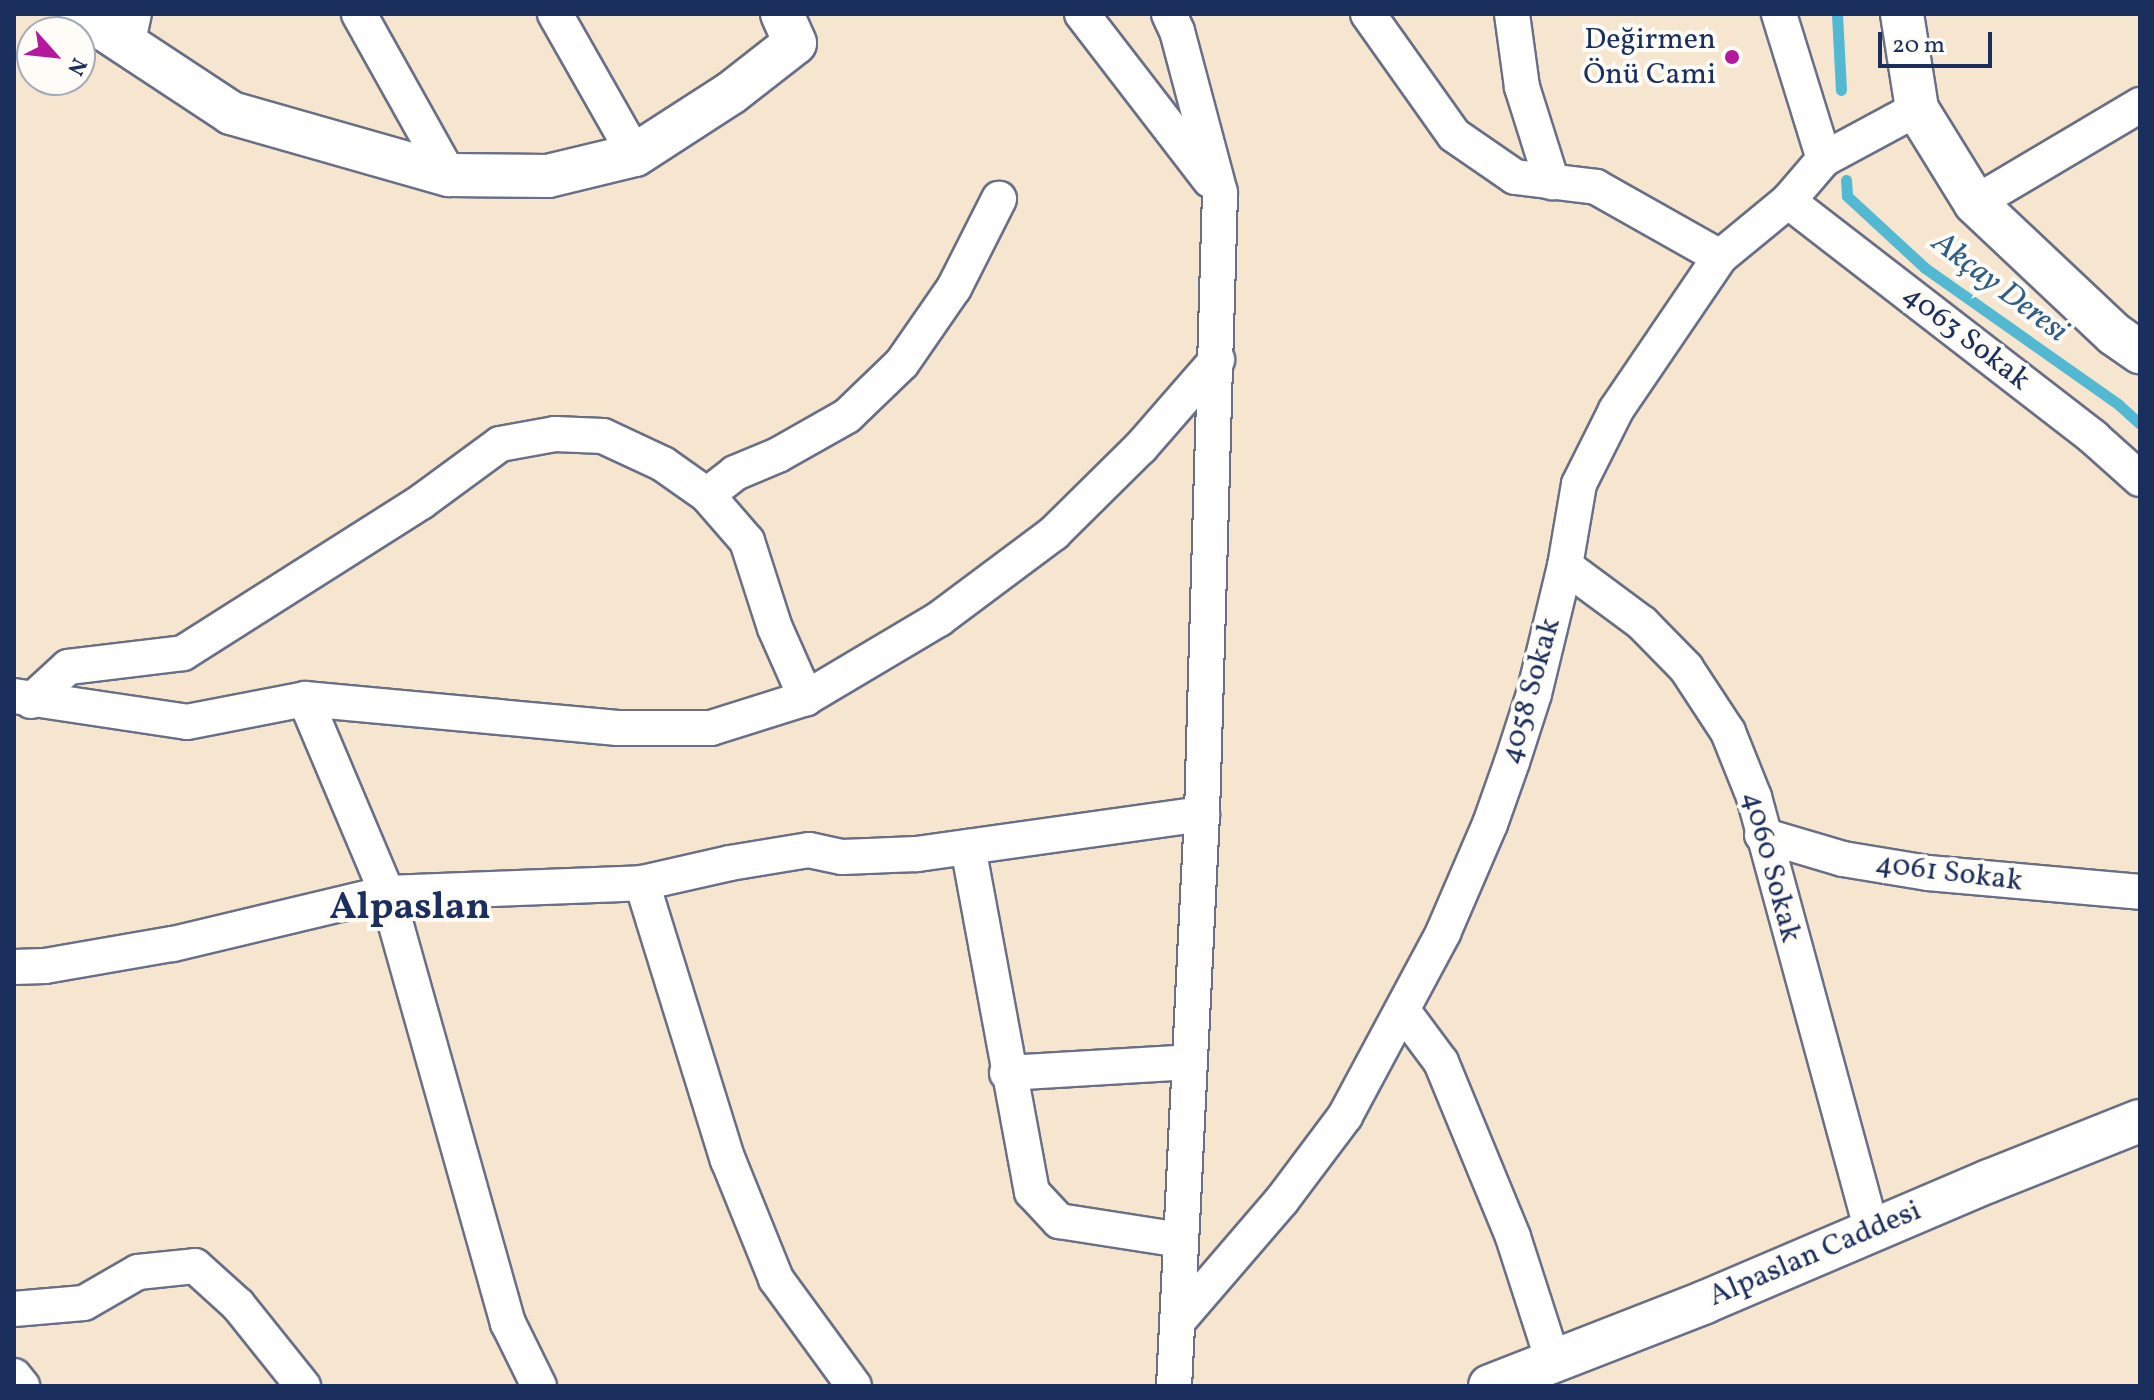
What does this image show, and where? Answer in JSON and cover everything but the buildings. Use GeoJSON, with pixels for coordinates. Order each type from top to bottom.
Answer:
{"type":"FeatureCollection","features":[{"type":"Feature","properties":{"kind":"street"},"geometry":{"type":"LineString","coordinates":[[81,14],[130,30],[231,113],[449,175],[548,176],[635,155],[731,93],[795,43],[782,14]]}},
{"type":"Feature","properties":{"kind":"street"},"geometry":{"type":"LineString","coordinates":[[359,14],[449,175]]}},
{"type":"Feature","properties":{"kind":"street"},"geometry":{"type":"LineString","coordinates":[[555,14],[635,155]]}},
{"type":"Feature","properties":{"kind":"street"},"geometry":{"type":"LineString","coordinates":[[1082,14],[1220,193]]}},
{"type":"Feature","properties":{"kind":"street"},"geometry":{"type":"LineString","coordinates":[[1169,14],[1177,31],[1220,193],[1202,814],[1174,1386]]}},
{"type":"Feature","properties":{"kind":"street"},"geometry":{"type":"LineString","coordinates":[[1368,14],[1454,135],[1515,177],[1596,187],[1720,257]]}},
{"type":"Feature","properties":{"kind":"street"},"geometry":{"type":"LineString","coordinates":[[1512,14],[1522,87],[1552,182]]}},
{"type":"Feature","properties":{"kind":"street"},"geometry":{"type":"LineString","coordinates":[[1779,14],[1824,159]]}},
{"type":"Feature","properties":{"kind":"street"},"geometry":{"type":"LineString","coordinates":[[1902,14],[1917,109],[1975,203],[2114,334],[2140,352]]}},
{"type":"Feature","properties":{"kind":"street"},"geometry":{"type":"LineString","coordinates":[[1975,203],[2140,105]]}},
{"type":"Feature","properties":{"kind":"street","name":"4058 Sokak"},"geometry":{"type":"LineString","coordinates":[[1178,1321],[1282,1200],[1331,1135],[1403,1011],[1443,933],[1495,811],[1534,694],[1565,566],[1579,484],[1660,341],[1720,257],[1788,201],[1824,159],[1917,109]]}},
{"type":"Feature","properties":{"kind":"street"},"geometry":{"type":"LineString","coordinates":[[707,495],[735,473],[778,455],[847,416],[902,363],[954,288],[999,199]]}},
{"type":"Feature","properties":{"kind":"street","name":"4063 Sokak"},"geometry":{"type":"LineString","coordinates":[[1788,201],[2082,428],[2140,479]]}},
{"type":"Feature","properties":{"kind":"street"},"geometry":{"type":"LineString","coordinates":[[22,699],[187,722],[305,699],[618,728],[711,728],[806,698],[939,619],[1054,533],[1141,447],[1217,360]]}},
{"type":"Feature","properties":{"kind":"street"},"geometry":{"type":"LineString","coordinates":[[22,699],[68,667],[183,653],[421,502],[500,444],[555,434],[603,436],[663,464],[707,495],[747,541],[775,628],[806,698]]}},
{"type":"Feature","properties":{"kind":"street","name":"4060 Sokak"},"geometry":{"type":"LineString","coordinates":[[1565,566],[1642,623],[1686,668],[1728,732],[1754,797],[1872,1231]]}},
{"type":"Feature","properties":{"kind":"street"},"geometry":{"type":"LineString","coordinates":[[305,699],[387,893],[508,1323],[539,1386]]}},
{"type":"Feature","properties":{"kind":"street"},"geometry":{"type":"LineString","coordinates":[[14,967],[45,966],[173,944],[387,893],[642,883],[730,863],[809,850],[842,857],[917,854],[1202,814]]}},
{"type":"Feature","properties":{"kind":"street","name":"4061 Sokak"},"geometry":{"type":"LineString","coordinates":[[1762,835],[1843,859],[1928,873],[2140,892]]}},
{"type":"Feature","properties":{"kind":"street"},"geometry":{"type":"LineString","coordinates":[[968,847],[1007,1073],[1032,1192],[1059,1221],[1181,1240]]}},
{"type":"Feature","properties":{"kind":"street"},"geometry":{"type":"LineString","coordinates":[[642,883],[728,1160],[776,1279],[854,1386]]}},
{"type":"Feature","properties":{"kind":"street"},"geometry":{"type":"LineString","coordinates":[[1403,1011],[1441,1062],[1513,1237],[1523,1377]]}},
{"type":"Feature","properties":{"kind":"street"},"geometry":{"type":"LineString","coordinates":[[1007,1073],[1190,1062]]}},
{"type":"Feature","properties":{"kind":"street","name":"Alpaslan Caddesi"},"geometry":{"type":"LineString","coordinates":[[1523,1377],[2140,1121]]}},
{"type":"Feature","properties":{"kind":"street"},"geometry":{"type":"LineString","coordinates":[[14,1309],[84,1303],[138,1272],[195,1266],[238,1305],[303,1386]]}},
{"type":"Feature","properties":{"kind":"street"},"geometry":{"type":"LineString","coordinates":[[14,1376],[22,1386]]}},
{"type":"Feature","properties":{"kind":"waterway","name":"Akçay Deresi"},"geometry":{"type":"LineString","coordinates":[[1837,14],[1841,90]]}},
{"type":"Feature","properties":{"kind":"waterway","name":"Akçay Deresi"},"geometry":{"type":"LineString","coordinates":[[1846,180],[1847,196],[1925,268],[2119,405],[2140,424]]}},
{"type":"Feature","properties":{"kind":"place","name":"Değirmen Önü Cami"},"geometry":{"type":"Point","coordinates":[1732,57]}},
{"type":"Feature","properties":{"kind":"district","name":"Alpaslan"},"geometry":{"type":"Point","coordinates":[410,909]}}]}
